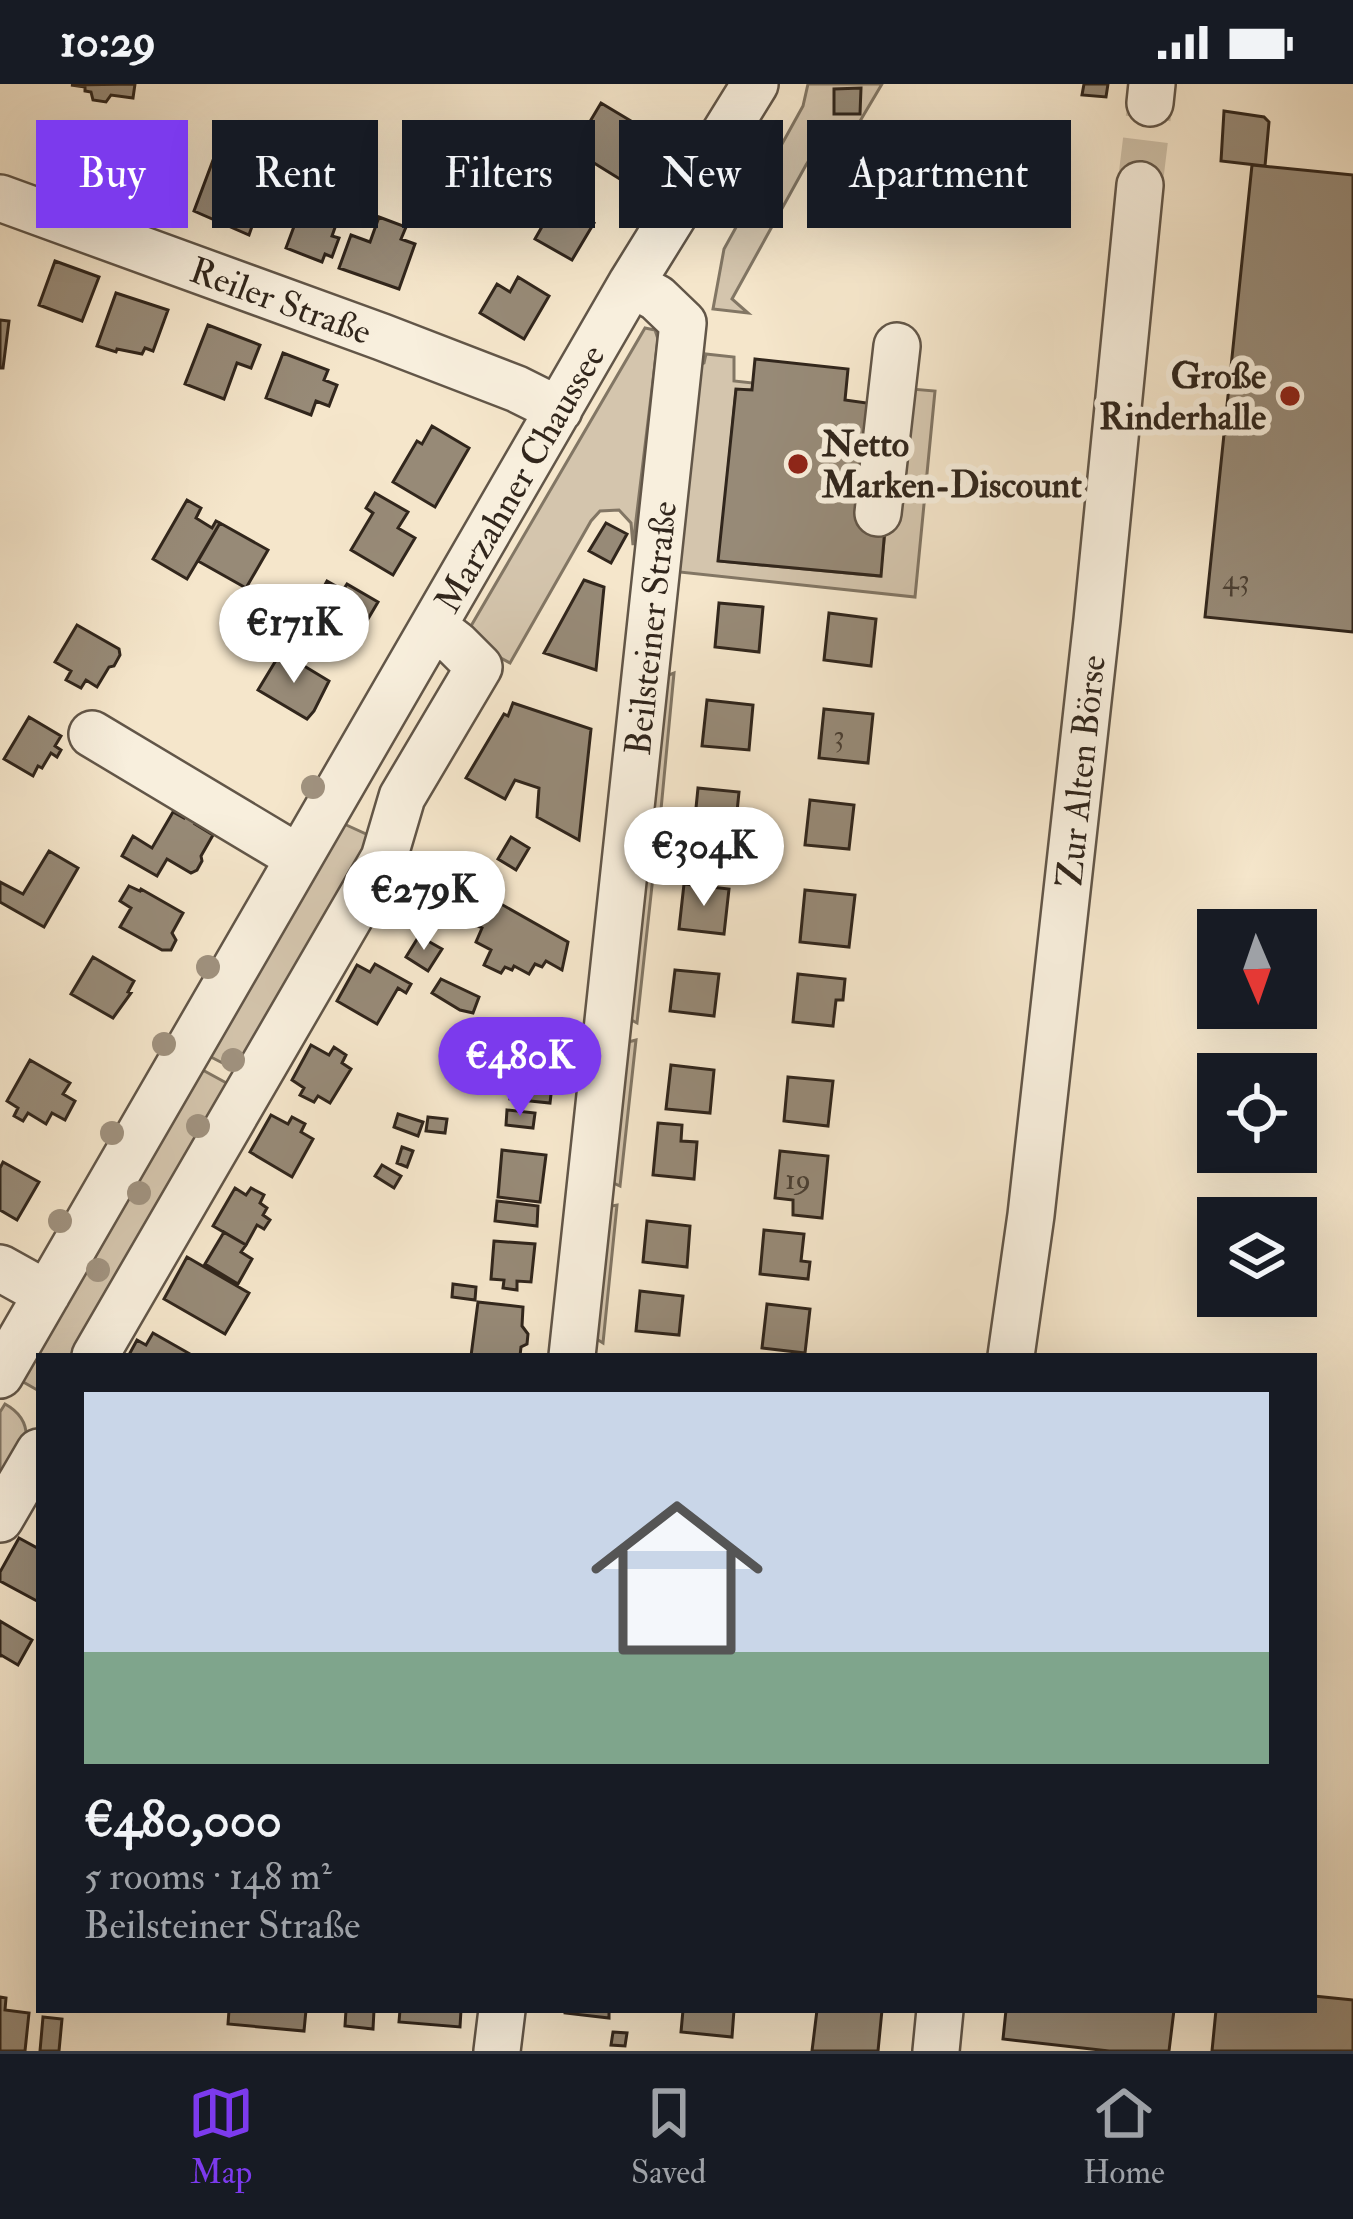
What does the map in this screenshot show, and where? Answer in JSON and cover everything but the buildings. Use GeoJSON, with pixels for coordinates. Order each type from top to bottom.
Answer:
{"type":"FeatureCollection","features":[{"type":"Feature","properties":{"kind":"street","name":"Marzahner Chaussee"},"geometry":{"type":"LineString","coordinates":[[0,1375],[631,284],[755,84]]}},
{"type":"Feature","properties":{"kind":"street","name":"Zur Alten Börse"},"geometry":{"type":"LineString","coordinates":[[1011,1353],[1089,692],[1140,185]]}},
{"type":"Feature","properties":{"kind":"street","name":"Reiler Straße"},"geometry":{"type":"LineString","coordinates":[[0,198],[382,337],[559,410]]}},
{"type":"Feature","properties":{"kind":"street","name":"Beilsteiner Straße"},"geometry":{"type":"LineString","coordinates":[[572,1353],[683,323],[657,298],[631,284]]}},
{"type":"Feature","properties":{"kind":"street"},"geometry":{"type":"LineString","coordinates":[[878,513],[897,346]]}},
{"type":"Feature","properties":{"kind":"street"},"geometry":{"type":"LineString","coordinates":[[97,1353],[384,858],[402,796],[478,668],[434,627]]}},
{"type":"Feature","properties":{"kind":"street"},"geometry":{"type":"LineString","coordinates":[[92,734],[299,858]]}},
{"type":"Feature","properties":{"kind":"street"},"geometry":{"type":"LineString","coordinates":[[353,765],[402,796]]}},
{"type":"Feature","properties":{"kind":"street"},"geometry":{"type":"LineString","coordinates":[[0,1268],[47,1294]]}},
{"type":"Feature","properties":{"kind":"street"},"geometry":{"type":"LineString","coordinates":[[0,1519],[36,1457]]}},
{"type":"Feature","properties":{"kind":"street"},"geometry":{"type":"LineString","coordinates":[[497,2051],[502,2013]]}},
{"type":"Feature","properties":{"kind":"street"},"geometry":{"type":"LineString","coordinates":[[936,2051],[940,2013]]}},
{"type":"Feature","properties":{"kind":"shaded area"},"geometry":{"type":"Polygon","coordinates":[[[808,84],[882,84],[861,120],[807,120],[807,163],[783,207],[783,142],[803,106],[808,84]]]}},
{"type":"Feature","properties":{"kind":"shaded area"},"geometry":{"type":"Polygon","coordinates":[[[736,228],[771,228],[732,299],[748,313],[713,309],[724,249],[736,228]]]}},
{"type":"Feature","properties":{"kind":"shaded area"},"geometry":{"type":"Polygon","coordinates":[[[645,328],[655,330],[658,339],[633,545],[631,523],[619,510],[600,511],[510,663],[464,638],[645,328]]]}},
{"type":"Feature","properties":{"kind":"shaded area"},"geometry":{"type":"Polygon","coordinates":[[[706,354],[734,357],[734,381],[753,383],[752,390],[736,390],[719,561],[880,576],[893,464],[912,389],[935,391],[915,597],[670,571],[698,366],[706,354]]]}},
{"type":"Feature","properties":{"kind":"shaded area"},"geometry":{"type":"Polygon","coordinates":[[[674,673],[658,841],[642,833],[658,679],[674,673]]]}},
{"type":"Feature","properties":{"kind":"shaded area"},"geometry":{"type":"Polygon","coordinates":[[[342,823],[379,840],[246,1075],[207,1055],[342,823]]]}},
{"type":"Feature","properties":{"kind":"shaded area"},"geometry":{"type":"Polygon","coordinates":[[[655,858],[637,1023],[622,1015],[638,863],[655,858]]]}},
{"type":"Feature","properties":{"kind":"shaded area"},"geometry":{"type":"Polygon","coordinates":[[[636,1040],[620,1186],[605,1179],[620,1044],[636,1040]]]}},
{"type":"Feature","properties":{"kind":"shaded area"},"geometry":{"type":"Polygon","coordinates":[[[199,1068],[232,1086],[84,1353],[36,1353],[36,1389],[18,1379],[199,1068]]]}},
{"type":"Feature","properties":{"kind":"shaded area"},"geometry":{"type":"Polygon","coordinates":[[[617,1205],[603,1343],[590,1335],[601,1208],[617,1205]]]}},
{"type":"Feature","properties":{"kind":"shaded area"},"geometry":{"type":"Polygon","coordinates":[[[5,1404],[18,1413],[26,1436],[20,1462],[0,1500],[0,1412],[5,1404]]]}},
{"type":"Feature","properties":{"kind":"tunnel"},"geometry":{"type":"LineString","coordinates":[[1140,185],[1150,103]]}},
{"type":"Feature","properties":{"kind":"place","name":"Große Rinderhalle"},"geometry":{"type":"Point","coordinates":[1290,396]}},
{"type":"Feature","properties":{"kind":"place","name":"Netto Marken-Discount"},"geometry":{"type":"Point","coordinates":[798,464]}}]}
